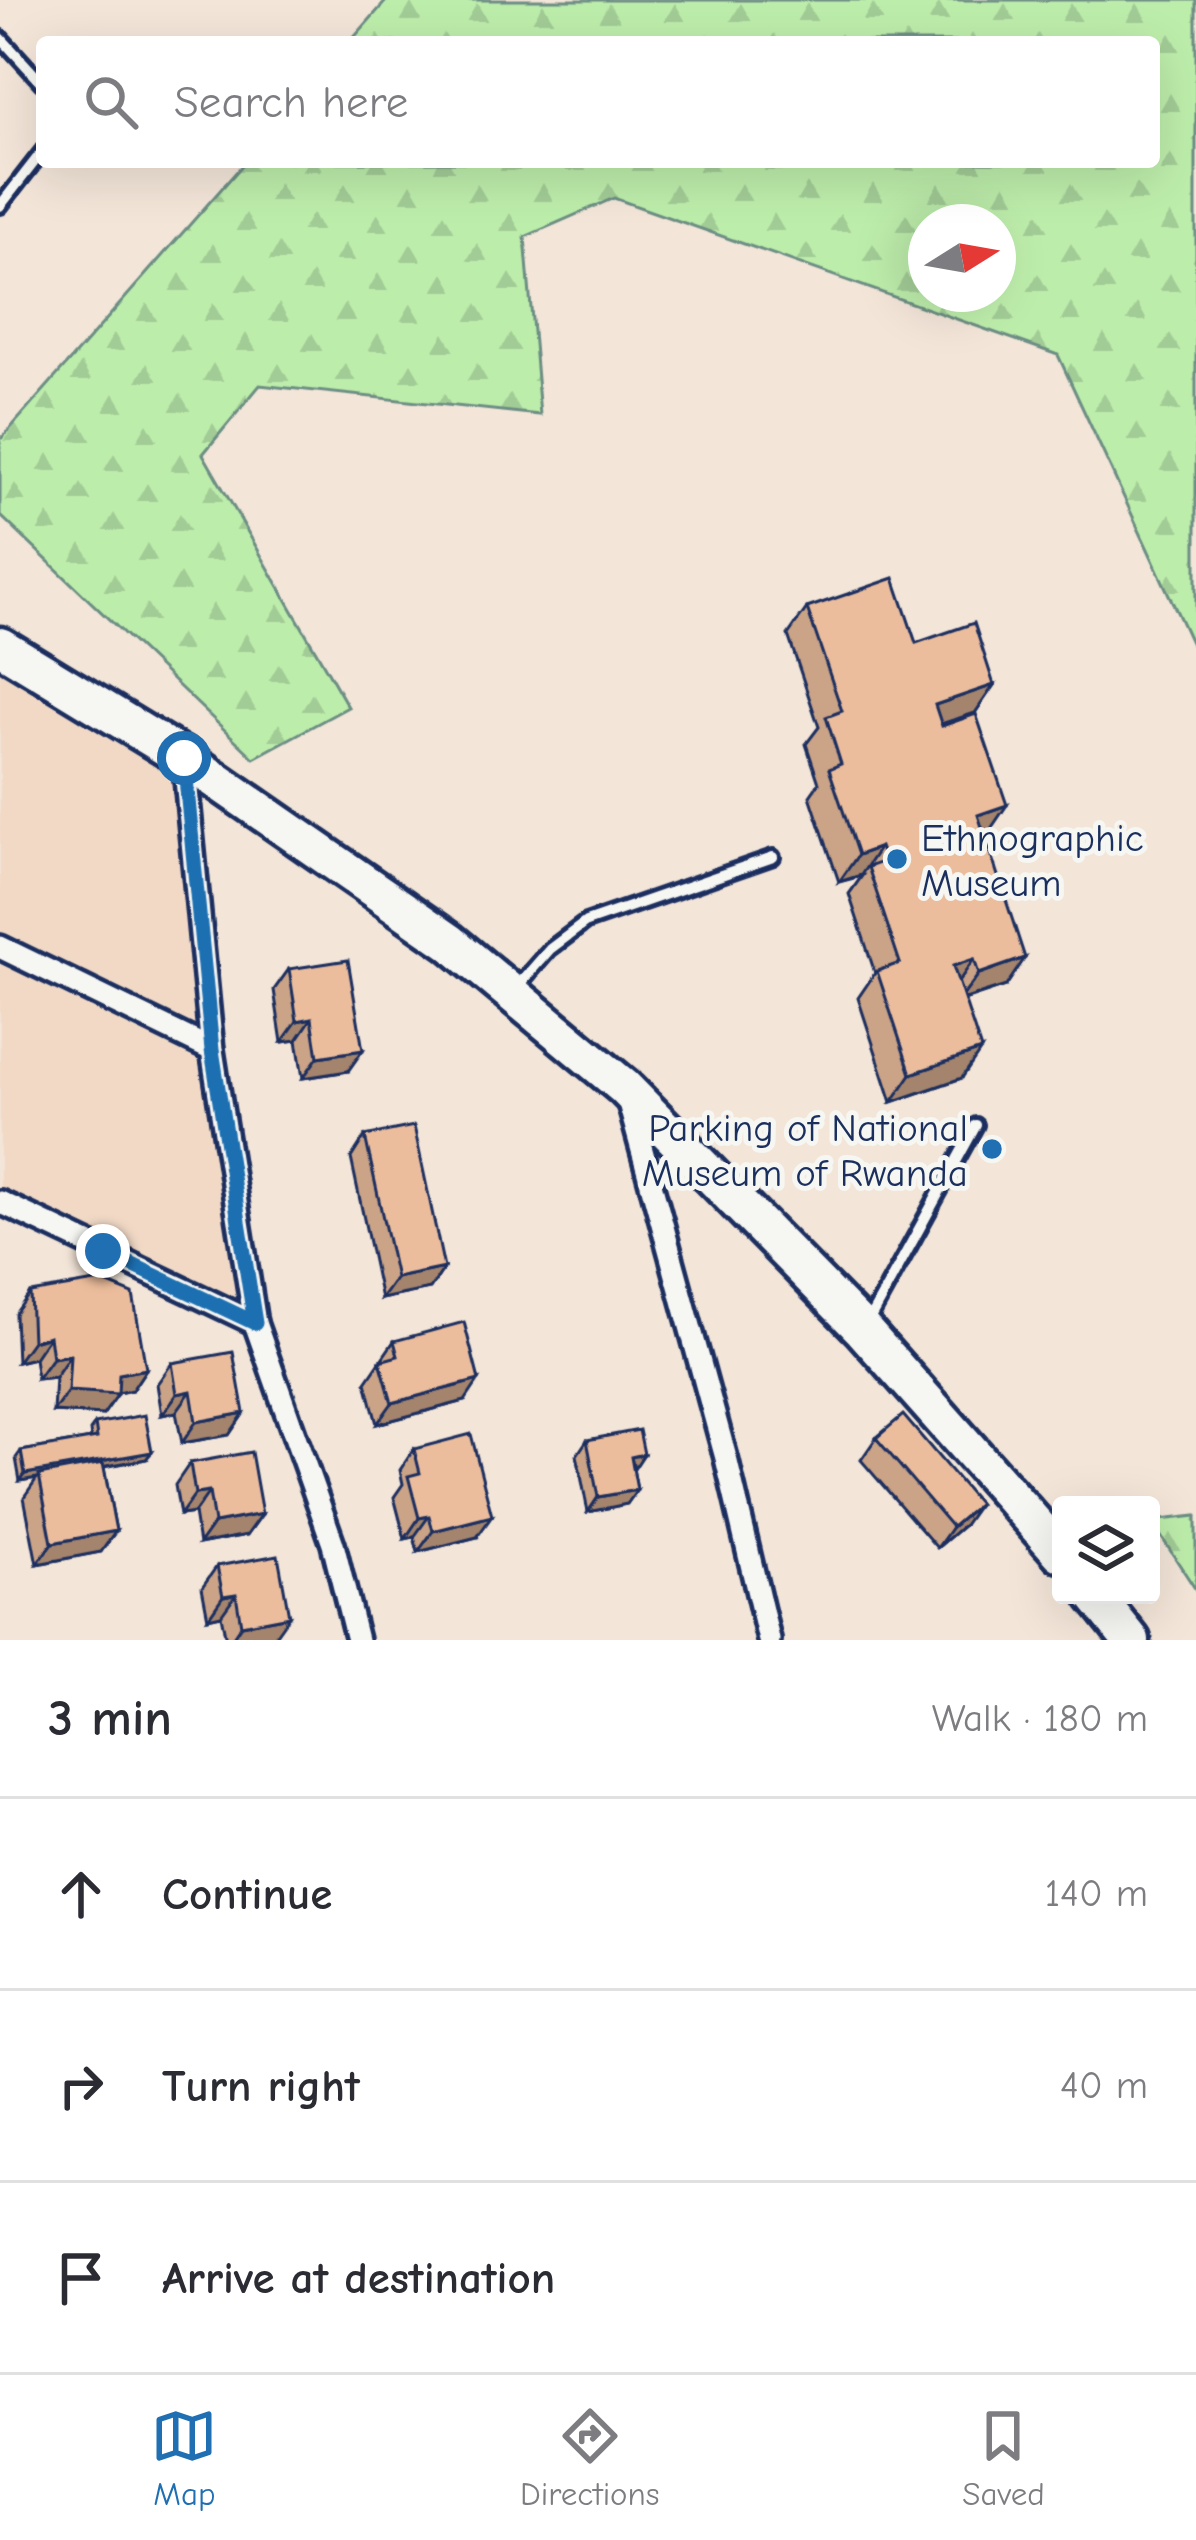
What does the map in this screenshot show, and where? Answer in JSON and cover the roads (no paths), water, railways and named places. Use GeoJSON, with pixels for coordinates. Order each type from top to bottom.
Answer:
{"type":"FeatureCollection","features":[{"type":"Feature","properties":{"kind":"highway"},"geometry":{"type":"LineString","coordinates":[[0,646],[184,758],[450,942],[624,1087],[863,1330],[1052,1543]]}},
{"type":"Feature","properties":{"kind":"highway"},"geometry":{"type":"LineString","coordinates":[[1102,1604],[1131,1640]]}},
{"type":"Feature","properties":{"kind":"street"},"geometry":{"type":"LineString","coordinates":[[184,758],[212,1050],[255,1323],[333,1544],[357,1640]]}},
{"type":"Feature","properties":{"kind":"street"},"geometry":{"type":"LineString","coordinates":[[0,946],[212,1050]]}},
{"type":"Feature","properties":{"kind":"street"},"geometry":{"type":"LineString","coordinates":[[624,1087],[726,1458],[769,1640]]}},
{"type":"Feature","properties":{"kind":"street"},"geometry":{"type":"LineString","coordinates":[[0,1202],[255,1323]]}},
{"type":"Feature","properties":{"kind":"lane"},"geometry":{"type":"LineString","coordinates":[[0,38],[36,77]]}},
{"type":"Feature","properties":{"kind":"lane"},"geometry":{"type":"LineString","coordinates":[[0,206],[36,160]]}},
{"type":"Feature","properties":{"kind":"lane"},"geometry":{"type":"LineString","coordinates":[[511,994],[550,949],[586,922],[773,857]]}},
{"type":"Feature","properties":{"kind":"lane"},"geometry":{"type":"LineString","coordinates":[[863,1330],[976,1125]]}},
{"type":"Feature","properties":{"kind":"place","name":"Ethnographic Museum"},"geometry":{"type":"Point","coordinates":[897,859]}},
{"type":"Feature","properties":{"kind":"place","name":"Parking of National Museum of Rwanda"},"geometry":{"type":"Point","coordinates":[992,1149]}}]}
